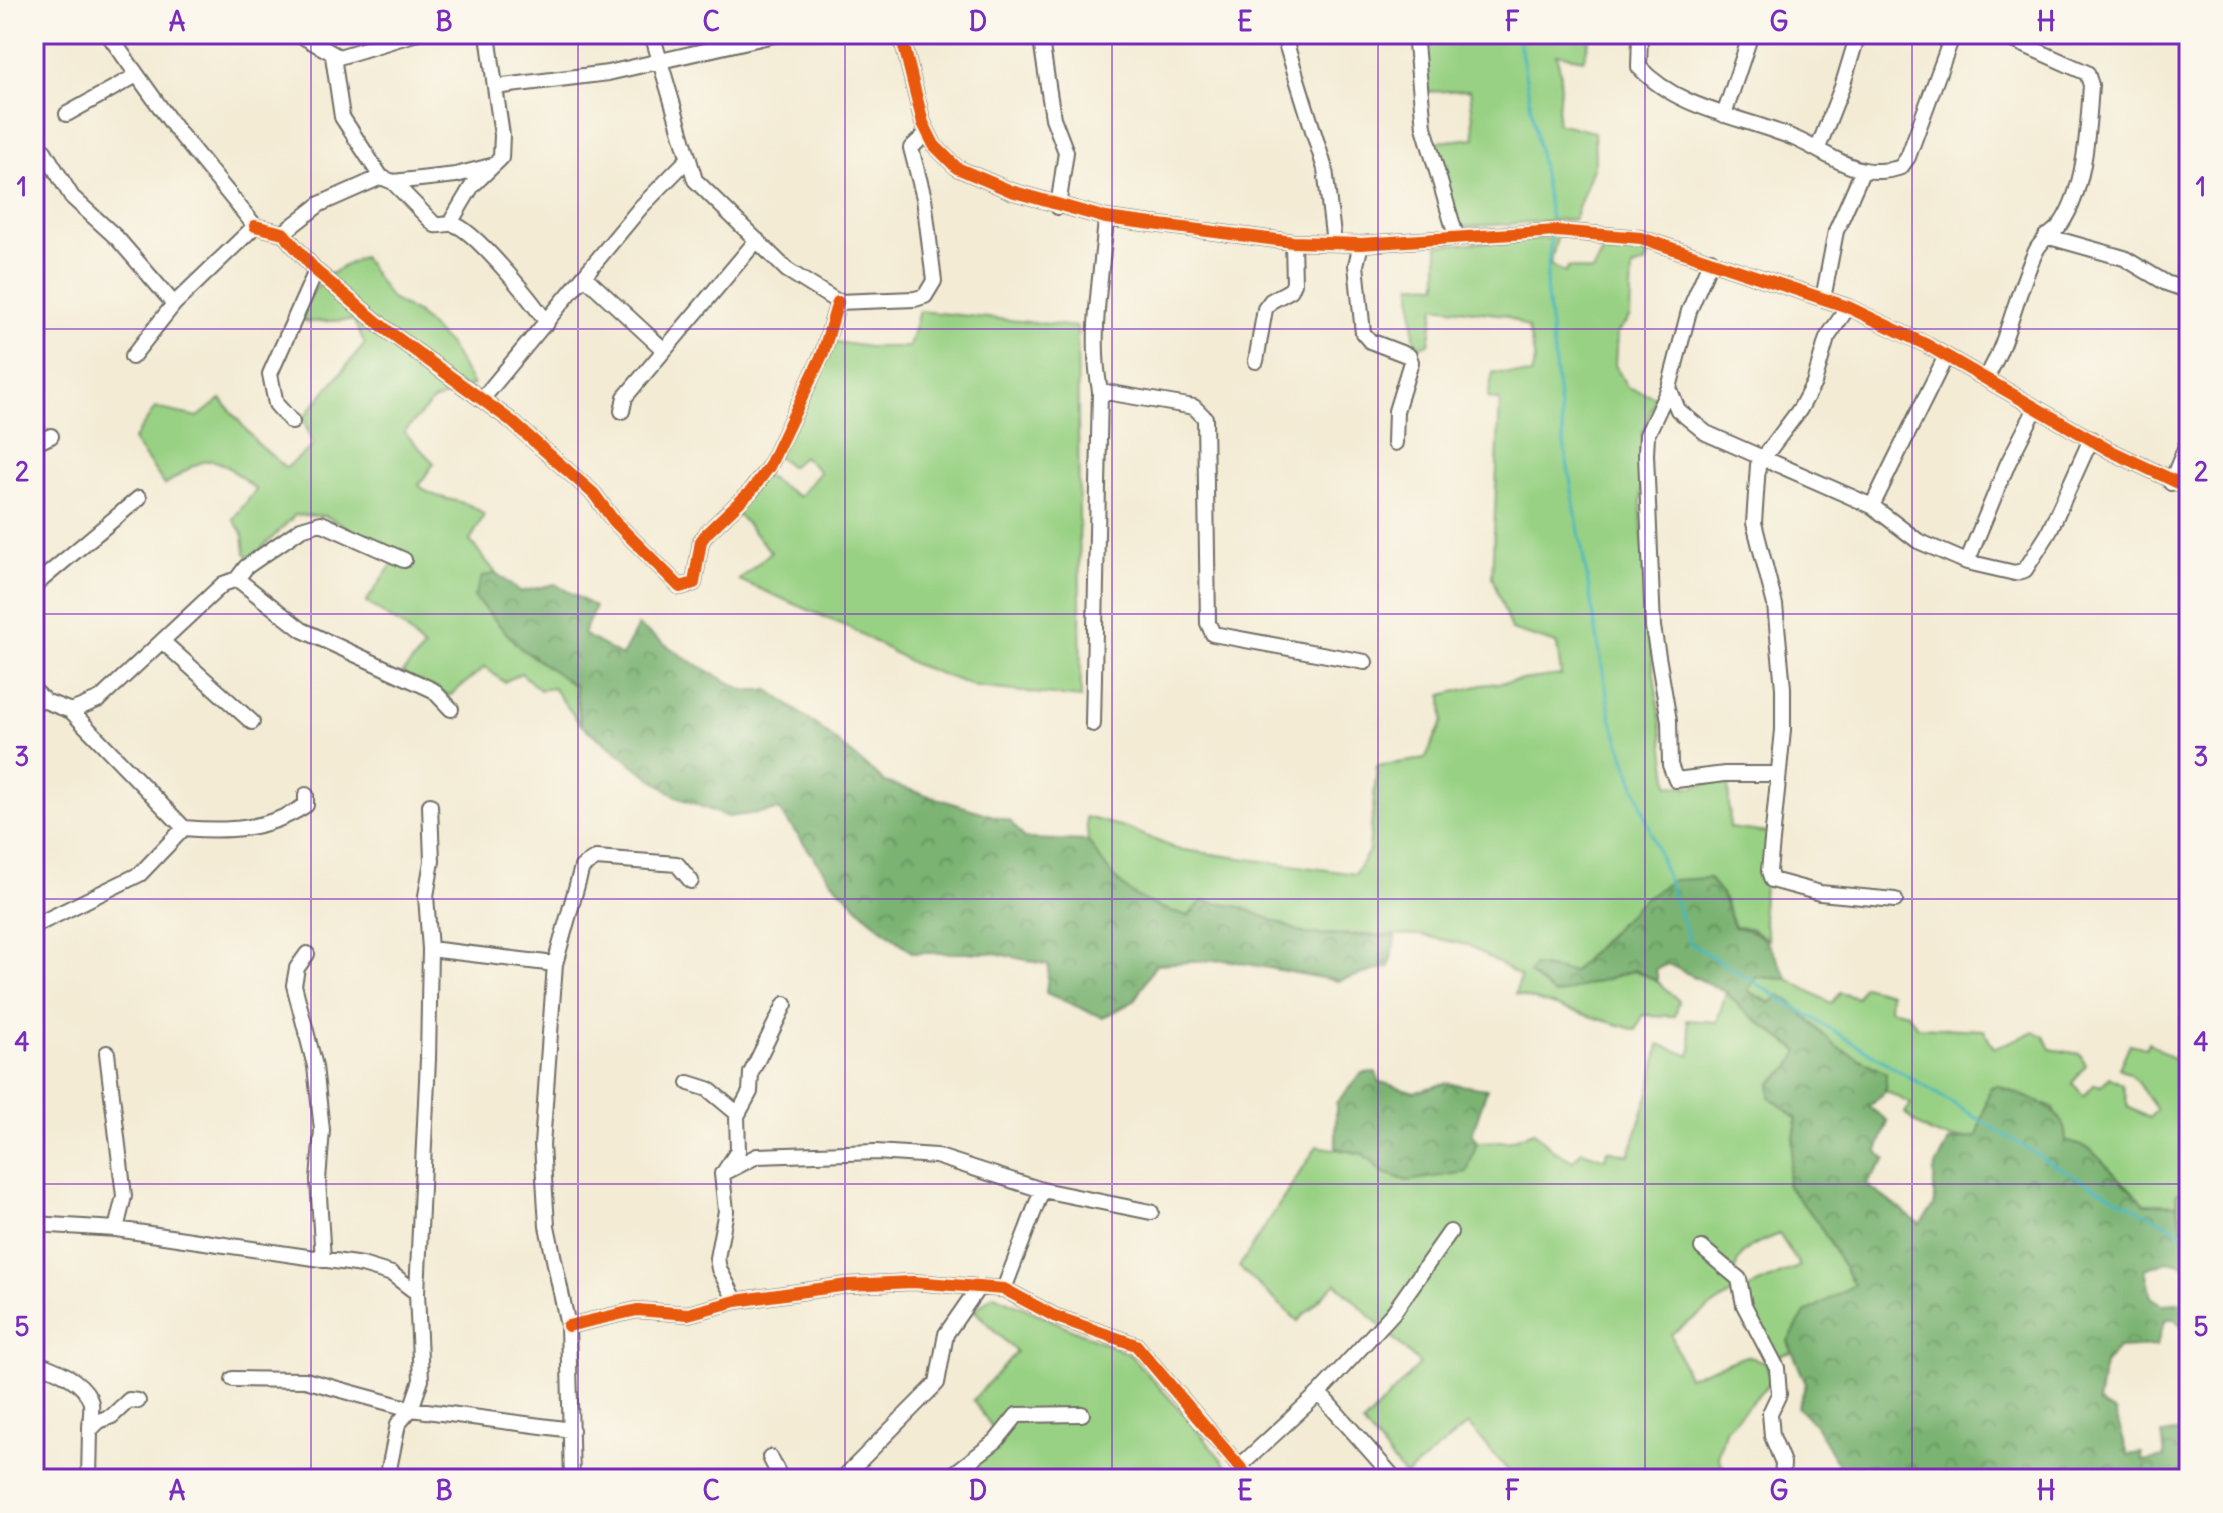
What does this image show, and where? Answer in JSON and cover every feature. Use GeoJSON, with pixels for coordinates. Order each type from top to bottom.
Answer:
{"type":"FeatureCollection","features":[{"type":"Feature","properties":{"kind":"street"},"geometry":{"type":"LineString","coordinates":[[132,34],[111,39],[175,128],[255,226],[283,233],[316,271],[388,331],[483,398],[594,494],[674,583],[688,586],[694,583],[701,541],[751,491],[769,467],[823,353],[838,302]]}},
{"type":"Feature","properties":{"kind":"street"},"geometry":{"type":"LineString","coordinates":[[298,34],[333,56],[348,56],[414,34]]}},
{"type":"Feature","properties":{"kind":"street"},"geometry":{"type":"LineString","coordinates":[[450,223],[472,186],[501,158],[488,34]]}},
{"type":"Feature","properties":{"kind":"street"},"geometry":{"type":"LineString","coordinates":[[652,34],[695,180],[787,270],[838,302],[906,301],[925,296],[931,290],[934,281],[924,198],[911,148],[927,133]]}},
{"type":"Feature","properties":{"kind":"street"},"geometry":{"type":"LineString","coordinates":[[495,87],[608,73],[778,34]]}},
{"type":"Feature","properties":{"kind":"street"},"geometry":{"type":"LineString","coordinates":[[901,34],[927,133],[957,168],[1058,207],[1106,218],[1293,242],[1361,244],[1556,231],[1618,234],[1711,260],[1848,307],[1946,356],[2171,483],[2189,488]]}},
{"type":"Feature","properties":{"kind":"street"},"geometry":{"type":"LineString","coordinates":[[1040,34],[1053,118],[1066,152],[1058,207]]}},
{"type":"Feature","properties":{"kind":"street"},"geometry":{"type":"LineString","coordinates":[[1283,34],[1325,169],[1334,243]]}},
{"type":"Feature","properties":{"kind":"street"},"geometry":{"type":"LineString","coordinates":[[1415,34],[1424,127],[1456,236]]}},
{"type":"Feature","properties":{"kind":"street"},"geometry":{"type":"LineString","coordinates":[[1640,34],[1639,67],[1648,78],[1724,115],[1818,148],[1863,170],[1895,170],[1903,165],[1923,123],[1953,34]]}},
{"type":"Feature","properties":{"kind":"street"},"geometry":{"type":"LineString","coordinates":[[1724,115],[1751,34]]}},
{"type":"Feature","properties":{"kind":"street"},"geometry":{"type":"LineString","coordinates":[[1818,148],[1858,34]]}},
{"type":"Feature","properties":{"kind":"street"},"geometry":{"type":"LineString","coordinates":[[1986,378],[2003,345],[2036,250],[2061,223],[2083,162],[2091,79],[2087,73],[2000,34]]}},
{"type":"Feature","properties":{"kind":"street"},"geometry":{"type":"LineString","coordinates":[[333,56],[342,117],[387,179],[435,225],[450,223],[463,230],[522,287],[547,323]]}},
{"type":"Feature","properties":{"kind":"street"},"geometry":{"type":"LineString","coordinates":[[67,114],[137,75]]}},
{"type":"Feature","properties":{"kind":"street"},"geometry":{"type":"LineString","coordinates":[[44,151],[72,197],[117,238],[174,304]]}},
{"type":"Feature","properties":{"kind":"street"},"geometry":{"type":"LineString","coordinates":[[483,398],[641,207],[689,158]]}},
{"type":"Feature","properties":{"kind":"street"},"geometry":{"type":"LineString","coordinates":[[283,233],[320,204],[387,179],[456,175],[491,166]]}},
{"type":"Feature","properties":{"kind":"street"},"geometry":{"type":"LineString","coordinates":[[1823,299],[1836,231],[1863,170]]}},
{"type":"Feature","properties":{"kind":"street"},"geometry":{"type":"LineString","coordinates":[[1093,724],[1100,391],[1094,360],[1106,218]]}},
{"type":"Feature","properties":{"kind":"street"},"geometry":{"type":"LineString","coordinates":[[132,357],[174,304],[255,226]]}},
{"type":"Feature","properties":{"kind":"street"},"geometry":{"type":"LineString","coordinates":[[2046,236],[2124,258],[2166,283],[2189,291]]}},
{"type":"Feature","properties":{"kind":"street"},"geometry":{"type":"LineString","coordinates":[[622,411],[625,397],[757,240]]}},
{"type":"Feature","properties":{"kind":"street"},"geometry":{"type":"LineString","coordinates":[[1256,361],[1265,309],[1271,301],[1291,290],[1294,283],[1293,242]]}},
{"type":"Feature","properties":{"kind":"street"},"geometry":{"type":"LineString","coordinates":[[1361,244],[1356,265],[1363,333],[1370,341],[1409,356],[1411,362],[1396,411],[1395,443]]}},
{"type":"Feature","properties":{"kind":"street"},"geometry":{"type":"LineString","coordinates":[[1711,260],[1689,311],[1669,388],[1647,435],[1653,627],[1669,721],[1670,765],[1676,780],[1725,774],[1777,774]]}},
{"type":"Feature","properties":{"kind":"street"},"geometry":{"type":"LineString","coordinates":[[292,422],[276,404],[270,374],[316,271]]}},
{"type":"Feature","properties":{"kind":"street"},"geometry":{"type":"LineString","coordinates":[[585,277],[664,350]]}},
{"type":"Feature","properties":{"kind":"street"},"geometry":{"type":"LineString","coordinates":[[1848,307],[1827,338],[1814,383],[1800,409],[1758,465],[1754,523],[1780,637],[1783,730],[1769,871],[1772,880],[1820,893],[1895,900]]}},
{"type":"Feature","properties":{"kind":"street"},"geometry":{"type":"LineString","coordinates":[[1872,506],[1946,356]]}},
{"type":"Feature","properties":{"kind":"street"},"geometry":{"type":"LineString","coordinates":[[1669,388],[1678,410],[1706,433],[1763,456],[1816,484],[1872,506],[1918,541],[1967,562],[2015,573],[2025,570],[2048,534],[2091,439]]}},
{"type":"Feature","properties":{"kind":"street"},"geometry":{"type":"LineString","coordinates":[[1100,391],[1194,407],[1205,418],[1208,623],[1213,634],[1365,662]]}},
{"type":"Feature","properties":{"kind":"street"},"geometry":{"type":"LineString","coordinates":[[1967,562],[2008,463],[2036,408]]}},
{"type":"Feature","properties":{"kind":"street"},"geometry":{"type":"LineString","coordinates":[[34,444],[51,436]]}},
{"type":"Feature","properties":{"kind":"street"},"geometry":{"type":"LineString","coordinates":[[2171,483],[2189,439]]}},
{"type":"Feature","properties":{"kind":"street"},"geometry":{"type":"LineString","coordinates":[[34,586],[139,498]]}},
{"type":"Feature","properties":{"kind":"street"},"geometry":{"type":"LineString","coordinates":[[71,711],[100,699],[223,584],[237,579],[246,567],[301,529],[321,523],[404,560]]}},
{"type":"Feature","properties":{"kind":"street"},"geometry":{"type":"LineString","coordinates":[[237,579],[302,630],[433,690],[451,709]]}},
{"type":"Feature","properties":{"kind":"street"},"geometry":{"type":"LineString","coordinates":[[163,642],[252,722]]}},
{"type":"Feature","properties":{"kind":"street"},"geometry":{"type":"LineString","coordinates":[[34,690],[45,701],[71,711],[184,828],[224,832],[264,825],[288,817],[306,805],[306,795]]}},
{"type":"Feature","properties":{"kind":"street"},"geometry":{"type":"LineString","coordinates":[[387,1479],[398,1424],[411,1409],[421,1380],[417,1293],[430,949],[426,896],[432,861],[430,805]]}},
{"type":"Feature","properties":{"kind":"street"},"geometry":{"type":"LineString","coordinates":[[34,926],[140,874],[184,828]]}},
{"type":"Feature","properties":{"kind":"street"},"geometry":{"type":"LineString","coordinates":[[572,1479],[568,1326],[547,1226],[543,1179],[555,964],[582,867],[596,858],[677,864],[691,881]]}},
{"type":"Feature","properties":{"kind":"street"},"geometry":{"type":"LineString","coordinates":[[430,949],[555,964]]}},
{"type":"Feature","properties":{"kind":"street"},"geometry":{"type":"LineString","coordinates":[[307,954],[297,968],[295,996],[315,1066],[322,1130],[318,1180],[323,1260]]}},
{"type":"Feature","properties":{"kind":"street"},"geometry":{"type":"LineString","coordinates":[[736,1301],[717,1258],[718,1237],[726,1211],[722,1174],[738,1151],[738,1114],[750,1092],[756,1062],[785,1004]]}},
{"type":"Feature","properties":{"kind":"street"},"geometry":{"type":"LineString","coordinates":[[107,1053],[124,1196],[116,1229]]}},
{"type":"Feature","properties":{"kind":"street"},"geometry":{"type":"LineString","coordinates":[[689,1083],[708,1089],[738,1114]]}},
{"type":"Feature","properties":{"kind":"street"},"geometry":{"type":"LineString","coordinates":[[722,1174],[757,1156],[876,1152],[936,1156],[1042,1190],[1151,1212]]}},
{"type":"Feature","properties":{"kind":"street"},"geometry":{"type":"LineString","coordinates":[[1004,1289],[1042,1190]]}},
{"type":"Feature","properties":{"kind":"street"},"geometry":{"type":"LineString","coordinates":[[34,1224],[116,1229],[362,1265],[392,1274],[417,1293]]}},
{"type":"Feature","properties":{"kind":"street"},"geometry":{"type":"LineString","coordinates":[[1240,1466],[1319,1393],[1393,1313],[1450,1232]]}},
{"type":"Feature","properties":{"kind":"street"},"geometry":{"type":"LineString","coordinates":[[1702,1248],[1739,1279],[1744,1305],[1777,1368],[1779,1394],[1770,1413],[1772,1436],[1783,1463],[1782,1479]]}},
{"type":"Feature","properties":{"kind":"street"},"geometry":{"type":"LineString","coordinates":[[568,1326],[637,1310],[688,1314],[736,1301],[860,1285],[913,1282],[1004,1289],[1054,1316],[1136,1345],[1250,1479]]}},
{"type":"Feature","properties":{"kind":"street"},"geometry":{"type":"LineString","coordinates":[[842,1479],[937,1383],[946,1334],[978,1288]]}},
{"type":"Feature","properties":{"kind":"street"},"geometry":{"type":"LineString","coordinates":[[34,1362],[69,1376],[85,1393],[91,1405],[89,1479]]}},
{"type":"Feature","properties":{"kind":"street"},"geometry":{"type":"LineString","coordinates":[[233,1379],[305,1380],[411,1409],[572,1430]]}},
{"type":"Feature","properties":{"kind":"street"},"geometry":{"type":"LineString","coordinates":[[1319,1393],[1395,1479]]}},
{"type":"Feature","properties":{"kind":"street"},"geometry":{"type":"LineString","coordinates":[[90,1430],[129,1400],[138,1401]]}},
{"type":"Feature","properties":{"kind":"street"},"geometry":{"type":"LineString","coordinates":[[947,1479],[996,1441],[1017,1415],[1082,1414]]}},
{"type":"Feature","properties":{"kind":"street"},"geometry":{"type":"LineString","coordinates":[[770,1457],[781,1479]]}},
{"type":"Feature","properties":{"kind":"green space"},"geometry":{"type":"Polygon","coordinates":[[[1418,34],[1591,34],[1584,59],[1556,54],[1561,74],[1557,123],[1594,132],[1595,162],[1574,219],[1451,228],[1427,143],[1475,138],[1470,90],[1425,92],[1418,34]]]}},
{"type":"Feature","properties":{"kind":"green space"},"geometry":{"type":"Polygon","coordinates":[[[1557,238],[1550,265],[1565,273],[1568,267],[1593,272],[1609,240],[1651,248],[1645,264],[1632,268],[1630,317],[1617,333],[1615,365],[1627,387],[1656,397],[1642,436],[1641,514],[1651,652],[1669,785],[1693,787],[1728,779],[1730,828],[1769,833],[1762,908],[1768,940],[1751,928],[1735,927],[1722,894],[1619,923],[1573,972],[1535,966],[1555,995],[1635,970],[1658,982],[1679,1001],[1675,1016],[1643,1015],[1636,1030],[1515,994],[1521,977],[1468,945],[1420,935],[1305,934],[1241,907],[1188,916],[1142,903],[1115,882],[1088,841],[1086,817],[1127,828],[1176,849],[1355,874],[1369,851],[1377,766],[1425,759],[1443,721],[1442,695],[1482,685],[1561,675],[1557,644],[1511,630],[1492,577],[1500,401],[1488,398],[1493,372],[1531,375],[1535,360],[1528,328],[1505,315],[1435,306],[1429,344],[1418,346],[1414,339],[1412,284],[1438,285],[1438,245],[1557,238]]]}},
{"type":"Feature","properties":{"kind":"green space"},"geometry":{"type":"Polygon","coordinates":[[[363,257],[391,299],[417,313],[449,345],[473,385],[433,401],[404,432],[434,463],[419,485],[434,495],[469,505],[484,515],[470,541],[496,573],[482,577],[519,647],[575,686],[581,725],[553,688],[540,690],[521,673],[504,682],[485,667],[449,696],[402,673],[424,649],[406,629],[366,602],[400,553],[325,516],[295,515],[251,559],[245,553],[243,534],[233,519],[256,490],[221,463],[212,461],[193,466],[165,485],[133,440],[155,408],[198,417],[221,399],[257,443],[286,468],[313,446],[303,418],[365,344],[353,320],[307,322],[301,316],[312,293],[324,279],[363,257]]]}},
{"type":"Feature","properties":{"kind":"green space"},"geometry":{"type":"Polygon","coordinates":[[[919,311],[1077,327],[1081,698],[976,687],[914,664],[848,627],[739,580],[771,552],[735,511],[761,473],[799,497],[820,472],[803,456],[791,467],[776,455],[830,341],[868,347],[909,347],[919,311]]]}},
{"type":"Feature","properties":{"kind":"green space"},"geometry":{"type":"Polygon","coordinates":[[[496,573],[520,592],[555,584],[595,607],[583,634],[622,656],[638,626],[690,661],[743,690],[769,690],[885,782],[1010,821],[1025,839],[1088,841],[1119,883],[1153,904],[1188,916],[1202,901],[1241,907],[1305,934],[1396,937],[1389,967],[1338,981],[1226,960],[1156,964],[1134,1001],[1103,1018],[1046,993],[1049,965],[995,953],[913,953],[868,917],[831,880],[779,810],[728,817],[675,796],[581,725],[575,686],[519,647],[474,597],[482,577],[496,573]]]}},
{"type":"Feature","properties":{"kind":"green space"},"geometry":{"type":"Polygon","coordinates":[[[1709,878],[1722,894],[1734,927],[1762,937],[1788,979],[1756,977],[1748,991],[1770,1003],[1780,995],[1835,1046],[1886,1073],[1886,1091],[1869,1107],[1888,1121],[1877,1151],[1886,1159],[1866,1184],[1920,1224],[1934,1206],[1934,1171],[1949,1141],[1977,1137],[1990,1088],[1996,1085],[2051,1110],[2059,1118],[2066,1141],[2090,1149],[2145,1204],[2176,1205],[2189,1266],[2168,1261],[2145,1269],[2151,1297],[2162,1304],[2189,1302],[2189,1335],[2175,1319],[2166,1319],[2156,1346],[2118,1348],[2104,1364],[2098,1403],[2115,1412],[2128,1455],[2142,1453],[2143,1461],[2165,1457],[2162,1434],[2189,1430],[2189,1464],[2171,1479],[1845,1477],[1815,1425],[1797,1407],[1806,1384],[1788,1341],[1805,1313],[1854,1285],[1817,1221],[1787,1185],[1797,1119],[1770,1097],[1770,1084],[1791,1066],[1799,1051],[1743,1010],[1726,992],[1668,964],[1656,969],[1658,982],[1635,970],[1555,995],[1529,974],[1534,966],[1573,972],[1643,899],[1673,880],[1709,878]]]}},
{"type":"Feature","properties":{"kind":"green space"},"geometry":{"type":"Polygon","coordinates":[[[1756,977],[1788,979],[1831,1003],[1840,993],[1857,998],[1863,986],[1890,993],[1889,1009],[1908,1013],[1917,1027],[1984,1030],[1994,1048],[2034,1032],[2044,1036],[2050,1049],[2080,1054],[2086,1065],[2072,1083],[2084,1096],[2095,1084],[2101,1086],[2109,1077],[2123,1085],[2128,1107],[2149,1118],[2157,1110],[2131,1074],[2119,1068],[2130,1044],[2146,1048],[2148,1042],[2174,1059],[2182,1049],[2189,1054],[2189,1189],[2176,1194],[2176,1205],[2145,1204],[2090,1149],[2065,1141],[2053,1108],[1996,1085],[1990,1088],[1977,1137],[1956,1138],[1929,1132],[1905,1113],[1911,1104],[1886,1091],[1886,1073],[1835,1046],[1815,1028],[1747,990],[1756,977]]]}},
{"type":"Feature","properties":{"kind":"green space"},"geometry":{"type":"Polygon","coordinates":[[[1726,992],[1743,1010],[1799,1052],[1791,1066],[1770,1084],[1770,1097],[1797,1118],[1787,1185],[1817,1221],[1854,1285],[1805,1313],[1788,1341],[1792,1352],[1775,1357],[1750,1311],[1747,1289],[1800,1266],[1779,1234],[1757,1243],[1743,1254],[1736,1268],[1734,1292],[1671,1334],[1688,1377],[1746,1356],[1766,1362],[1771,1382],[1725,1430],[1718,1457],[1730,1479],[1508,1479],[1512,1475],[1468,1424],[1405,1476],[1363,1424],[1420,1364],[1336,1283],[1298,1321],[1239,1267],[1317,1146],[1363,1154],[1384,1173],[1467,1172],[1477,1142],[1508,1141],[1534,1132],[1554,1151],[1573,1161],[1582,1151],[1605,1159],[1607,1150],[1629,1155],[1652,1083],[1659,1044],[1690,1056],[1692,1048],[1687,1020],[1717,1022],[1726,992]]]}},
{"type":"Feature","properties":{"kind":"green space"},"geometry":{"type":"Polygon","coordinates":[[[1376,1072],[1380,1082],[1415,1092],[1446,1083],[1487,1089],[1472,1134],[1477,1142],[1467,1172],[1407,1181],[1384,1173],[1363,1154],[1336,1148],[1336,1103],[1362,1073],[1376,1072]]]}},
{"type":"Feature","properties":{"kind":"green space"},"geometry":{"type":"Polygon","coordinates":[[[2189,1189],[2189,1264],[2176,1194],[2189,1189]]]}},
{"type":"Feature","properties":{"kind":"green space"},"geometry":{"type":"Polygon","coordinates":[[[994,1295],[1129,1354],[1186,1416],[1237,1479],[956,1479],[1001,1440],[973,1400],[1016,1352],[974,1310],[994,1295]]]}},
{"type":"Feature","properties":{"kind":"waterway"},"geometry":{"type":"LineString","coordinates":[[1518,34],[1551,219]]}},
{"type":"Feature","properties":{"kind":"waterway"},"geometry":{"type":"LineString","coordinates":[[1551,236],[1546,286],[1564,444],[1611,718],[1690,943],[2052,1164],[2189,1236]]}},
{"type":"Feature","properties":{"kind":"cycle path"},"geometry":{"type":"LineString","coordinates":[[901,34],[923,123],[934,145],[957,168],[1011,191],[1106,218],[1293,242],[1361,244],[1556,231],[1641,238],[1848,307],[1927,345],[2109,450],[2189,488]]}},
{"type":"Feature","properties":{"kind":"cycle path"},"geometry":{"type":"LineString","coordinates":[[255,226],[283,233],[316,271],[388,331],[510,420],[594,494],[614,521],[680,587],[694,583],[701,541],[751,491],[769,467],[823,353],[838,302]]}},
{"type":"Feature","properties":{"kind":"cycle path"},"geometry":{"type":"LineString","coordinates":[[568,1326],[637,1310],[688,1314],[736,1301],[847,1285],[913,1282],[1004,1289],[1054,1316],[1136,1345],[1250,1479]]}}]}
